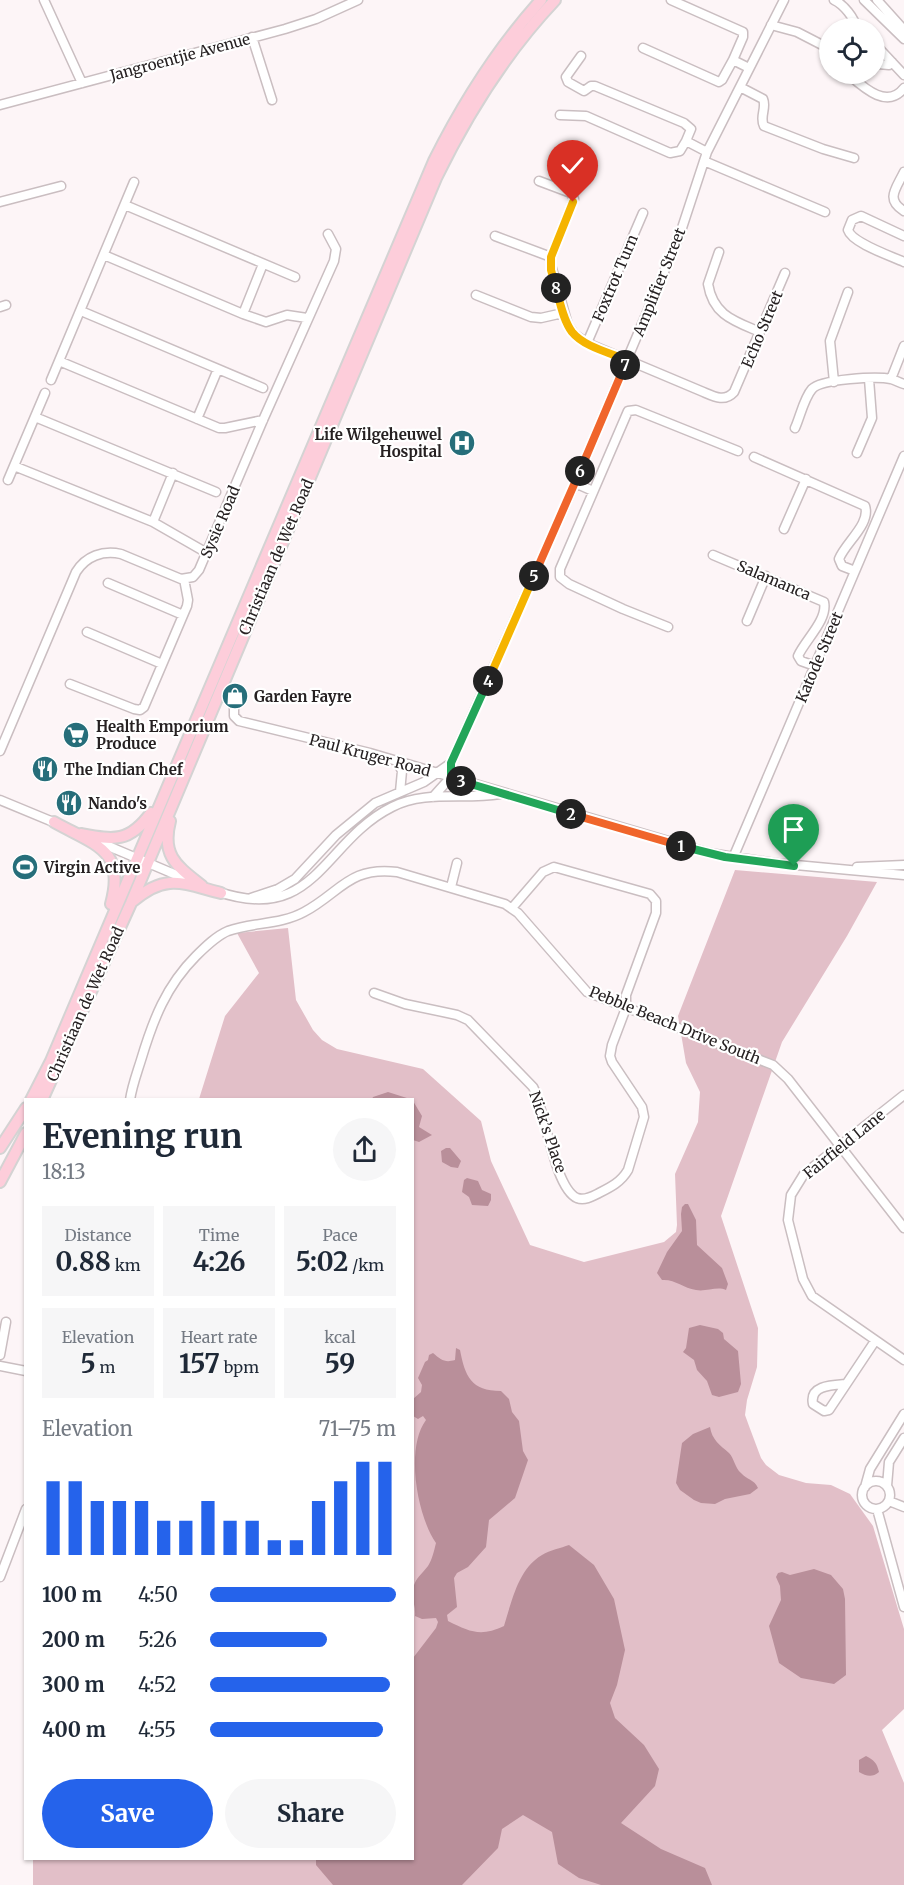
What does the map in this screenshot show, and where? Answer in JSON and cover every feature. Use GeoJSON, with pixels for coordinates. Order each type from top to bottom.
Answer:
{"type":"FeatureCollection","features":[{"type":"Feature","properties":{"kind":"main road","name":"Christiaan de Wet Road"},"geometry":{"type":"LineString","coordinates":[[32,1098],[51,1061],[434,161],[471,93],[512,33],[541,0]]}},
{"type":"Feature","properties":{"kind":"main road","name":"Christiaan de Wet Road"},"geometry":{"type":"LineString","coordinates":[[43,1098],[175,801],[440,170],[461,129],[494,75],[524,35],[555,0]]}},
{"type":"Feature","properties":{"kind":"main road"},"geometry":{"type":"LineString","coordinates":[[77,833],[114,839],[128,836],[142,825],[163,797]]}},
{"type":"Feature","properties":{"kind":"main road"},"geometry":{"type":"LineString","coordinates":[[175,801],[168,827],[168,849],[174,863],[202,886]]}},
{"type":"Feature","properties":{"kind":"main road"},"geometry":{"type":"LineString","coordinates":[[54,822],[99,848],[108,856],[115,868],[114,891],[100,942]]}},
{"type":"Feature","properties":{"kind":"main road"},"geometry":{"type":"LineString","coordinates":[[131,903],[149,888],[163,883],[185,884],[221,893]]}},
{"type":"Feature","properties":{"kind":"main road"},"geometry":{"type":"LineString","coordinates":[[0,1148],[24,1111]]}},
{"type":"Feature","properties":{"kind":"main road"},"geometry":{"type":"LineString","coordinates":[[0,1182],[24,1137]]}},
{"type":"Feature","properties":{"kind":"street"},"geometry":{"type":"LineString","coordinates":[[44,0],[82,83]]}},
{"type":"Feature","properties":{"kind":"street","name":"Jangroentjie Avenue"},"geometry":{"type":"LineString","coordinates":[[0,105],[316,19],[358,0]]}},
{"type":"Feature","properties":{"kind":"street"},"geometry":{"type":"LineString","coordinates":[[643,48],[719,82],[722,80],[733,60],[743,32],[671,0]]}},
{"type":"Feature","properties":{"kind":"street","name":"Amplifier Street"},"geometry":{"type":"LineString","coordinates":[[451,777],[451,763],[575,483],[680,234],[705,156],[784,0]]}},
{"type":"Feature","properties":{"kind":"street"},"geometry":{"type":"LineString","coordinates":[[834,0],[839,2],[851,18]]}},
{"type":"Feature","properties":{"kind":"street"},"geometry":{"type":"LineString","coordinates":[[864,0],[904,39]]}},
{"type":"Feature","properties":{"kind":"street"},"geometry":{"type":"LineString","coordinates":[[877,0],[904,30]]}},
{"type":"Feature","properties":{"kind":"street"},"geometry":{"type":"LineString","coordinates":[[771,25],[797,32],[819,43]]}},
{"type":"Feature","properties":{"kind":"street"},"geometry":{"type":"LineString","coordinates":[[252,37],[272,100]]}},
{"type":"Feature","properties":{"kind":"street"},"geometry":{"type":"LineString","coordinates":[[885,55],[904,75]]}},
{"type":"Feature","properties":{"kind":"street"},"geometry":{"type":"LineString","coordinates":[[560,115],[586,116],[670,153],[680,151],[691,129],[684,123],[595,86],[584,91],[568,82],[566,75],[581,56]]}},
{"type":"Feature","properties":{"kind":"street"},"geometry":{"type":"LineString","coordinates":[[733,60],[749,68]]}},
{"type":"Feature","properties":{"kind":"street"},"geometry":{"type":"LineString","coordinates":[[885,64],[892,62]]}},
{"type":"Feature","properties":{"kind":"street"},"geometry":{"type":"LineString","coordinates":[[861,84],[871,92],[887,98],[899,94],[904,88]]}},
{"type":"Feature","properties":{"kind":"street"},"geometry":{"type":"LineString","coordinates":[[740,87],[763,99],[764,126],[823,149],[854,158]]}},
{"type":"Feature","properties":{"kind":"street"},"geometry":{"type":"LineString","coordinates":[[686,141],[705,156],[825,212]]}},
{"type":"Feature","properties":{"kind":"street"},"geometry":{"type":"LineString","coordinates":[[904,172],[893,199],[904,211]]}},
{"type":"Feature","properties":{"kind":"street"},"geometry":{"type":"LineString","coordinates":[[539,181],[571,193],[574,199],[551,257],[551,270],[563,313],[572,332],[587,343],[627,360]]}},
{"type":"Feature","properties":{"kind":"street"},"geometry":{"type":"LineString","coordinates":[[51,380],[134,182]]}},
{"type":"Feature","properties":{"kind":"street"},"geometry":{"type":"LineString","coordinates":[[0,202],[61,186]]}},
{"type":"Feature","properties":{"kind":"street"},"geometry":{"type":"LineString","coordinates":[[125,205],[295,277]]}},
{"type":"Feature","properties":{"kind":"street","name":"Foxtrot Turn"},"geometry":{"type":"LineString","coordinates":[[587,343],[643,213]]}},
{"type":"Feature","properties":{"kind":"street"},"geometry":{"type":"LineString","coordinates":[[904,236],[864,216],[854,218],[848,230],[851,236],[860,242],[904,262]]}},
{"type":"Feature","properties":{"kind":"street","name":"Sysie Road"},"geometry":{"type":"LineString","coordinates":[[184,579],[196,574],[207,553],[336,255],[336,249],[328,234]]}},
{"type":"Feature","properties":{"kind":"street"},"geometry":{"type":"LineString","coordinates":[[495,236],[551,257]]}},
{"type":"Feature","properties":{"kind":"street"},"geometry":{"type":"LineString","coordinates":[[719,252],[708,284],[715,304],[726,316],[760,332]]}},
{"type":"Feature","properties":{"kind":"street"},"geometry":{"type":"LineString","coordinates":[[104,255],[266,322],[287,315],[307,318]]}},
{"type":"Feature","properties":{"kind":"street"},"geometry":{"type":"LineString","coordinates":[[243,314],[263,264]]}},
{"type":"Feature","properties":{"kind":"street","name":"Echo Street"},"geometry":{"type":"LineString","coordinates":[[627,360],[719,398],[731,396],[785,273]]}},
{"type":"Feature","properties":{"kind":"street"},"geometry":{"type":"LineString","coordinates":[[834,382],[831,339],[848,292]]}},
{"type":"Feature","properties":{"kind":"street"},"geometry":{"type":"LineString","coordinates":[[476,295],[531,317],[541,318],[563,313]]}},
{"type":"Feature","properties":{"kind":"street"},"geometry":{"type":"LineString","coordinates":[[81,310],[263,388]]}},
{"type":"Feature","properties":{"kind":"street"},"geometry":{"type":"LineString","coordinates":[[891,379],[904,346]]}},
{"type":"Feature","properties":{"kind":"street"},"geometry":{"type":"LineString","coordinates":[[59,361],[213,426],[225,428],[263,420]]}},
{"type":"Feature","properties":{"kind":"street"},"geometry":{"type":"LineString","coordinates":[[197,419],[218,369]]}},
{"type":"Feature","properties":{"kind":"street"},"geometry":{"type":"LineString","coordinates":[[857,453],[872,418],[869,379]]}},
{"type":"Feature","properties":{"kind":"street"},"geometry":{"type":"LineString","coordinates":[[795,428],[811,390],[818,386],[869,379],[891,379],[904,384]]}},
{"type":"Feature","properties":{"kind":"street"},"geometry":{"type":"LineString","coordinates":[[8,480],[45,393]]}},
{"type":"Feature","properties":{"kind":"street"},"geometry":{"type":"LineString","coordinates":[[668,627],[569,584],[560,577],[560,569],[622,422],[626,413],[631,409],[738,451]]}},
{"type":"Feature","properties":{"kind":"street"},"geometry":{"type":"LineString","coordinates":[[35,417],[216,492]]}},
{"type":"Feature","properties":{"kind":"street","name":"Katode Street"},"geometry":{"type":"LineString","coordinates":[[733,858],[904,456]]}},
{"type":"Feature","properties":{"kind":"street"},"geometry":{"type":"LineString","coordinates":[[754,458],[866,507],[857,535],[844,548],[839,559],[842,566],[855,571]]}},
{"type":"Feature","properties":{"kind":"street"},"geometry":{"type":"LineString","coordinates":[[14,466],[153,522],[207,553]]}},
{"type":"Feature","properties":{"kind":"street"},"geometry":{"type":"LineString","coordinates":[[153,522],[174,473]]}},
{"type":"Feature","properties":{"kind":"street"},"geometry":{"type":"LineString","coordinates":[[784,529],[806,480]]}},
{"type":"Feature","properties":{"kind":"street"},"geometry":{"type":"LineString","coordinates":[[575,483],[593,491]]}},
{"type":"Feature","properties":{"kind":"street"},"geometry":{"type":"LineString","coordinates":[[0,751],[76,572],[84,562],[100,554],[116,553],[184,579],[188,600],[183,615],[146,703],[140,710],[70,684]]}},
{"type":"Feature","properties":{"kind":"street","name":"Salamanca"},"geometry":{"type":"LineString","coordinates":[[713,555],[825,603],[816,630],[804,643],[798,656],[801,661],[815,666]]}},
{"type":"Feature","properties":{"kind":"street"},"geometry":{"type":"LineString","coordinates":[[747,621],[765,576]]}},
{"type":"Feature","properties":{"kind":"street"},"geometry":{"type":"LineString","coordinates":[[108,583],[183,615]]}},
{"type":"Feature","properties":{"kind":"street"},"geometry":{"type":"LineString","coordinates":[[87,632],[162,664]]}},
{"type":"Feature","properties":{"kind":"street","name":"Paul Kruger Road"},"geometry":{"type":"LineString","coordinates":[[234,705],[234,716],[240,721],[370,753],[696,850],[733,858],[904,876]]}},
{"type":"Feature","properties":{"kind":"street"},"geometry":{"type":"LineString","coordinates":[[398,763],[402,771],[400,792]]}},
{"type":"Feature","properties":{"kind":"street","name":"Amplifier Street"},"geometry":{"type":"LineString","coordinates":[[251,898],[278,889],[295,879],[356,818],[375,803],[424,782],[451,763]]}},
{"type":"Feature","properties":{"kind":"street"},"geometry":{"type":"LineString","coordinates":[[433,797],[451,777]]}},
{"type":"Feature","properties":{"kind":"street","name":"Amplifier Street"},"geometry":{"type":"LineString","coordinates":[[0,800],[202,886],[221,893],[258,901],[297,889],[319,873],[357,831],[393,806],[410,800],[433,797],[502,794]]}},
{"type":"Feature","properties":{"kind":"street"},"geometry":{"type":"LineString","coordinates":[[452,887],[457,863]]}},
{"type":"Feature","properties":{"kind":"street","name":"Paul Kruger Road"},"geometry":{"type":"LineString","coordinates":[[833,869],[904,865]]}},
{"type":"Feature","properties":{"kind":"street"},"geometry":{"type":"LineString","coordinates":[[512,908],[543,872],[554,867],[653,896],[657,905],[656,913],[626,995],[626,1008]]}},
{"type":"Feature","properties":{"kind":"street","name":"Pebble Beach Drive South"},"geometry":{"type":"LineString","coordinates":[[130,1098],[149,1033],[167,993],[184,968],[215,939],[230,931],[298,915],[316,905],[350,879],[369,872],[397,872],[491,899],[512,908],[583,988],[594,995],[773,1065],[788,1079],[904,1228]]}},
{"type":"Feature","properties":{"kind":"street","name":"Nick’s Place"},"geometry":{"type":"LineString","coordinates":[[374,993],[394,1001],[457,1015],[472,1024],[533,1087],[538,1098],[550,1151],[568,1189],[572,1195],[581,1199],[589,1198],[623,1178],[628,1170],[642,1128],[643,1111],[610,1056],[626,1008]]}},
{"type":"Feature","properties":{"kind":"street","name":"Fairfield Lane"},"geometry":{"type":"LineString","coordinates":[[904,1095],[808,1170],[797,1183],[789,1201],[788,1225],[803,1279],[812,1296],[904,1360]]}},
{"type":"Feature","properties":{"kind":"street"},"geometry":{"type":"LineString","coordinates":[[0,1355],[6,1322]]}},
{"type":"Feature","properties":{"kind":"street"},"geometry":{"type":"LineString","coordinates":[[846,1384],[875,1341]]}},
{"type":"Feature","properties":{"kind":"street"},"geometry":{"type":"LineString","coordinates":[[0,1366],[24,1371]]}},
{"type":"Feature","properties":{"kind":"street"},"geometry":{"type":"LineString","coordinates":[[904,1414],[866,1476],[863,1500],[868,1506],[877,1509],[884,1507],[889,1501],[890,1493],[887,1486],[889,1462],[904,1438]]}},
{"type":"Feature","properties":{"kind":"street"},"geometry":{"type":"LineString","coordinates":[[865,1487],[873,1481],[887,1486]]}},
{"type":"Feature","properties":{"kind":"street"},"geometry":{"type":"LineString","coordinates":[[889,1501],[904,1507]]}},
{"type":"Feature","properties":{"kind":"street"},"geometry":{"type":"LineString","coordinates":[[877,1509],[904,1607]]}},
{"type":"Feature","properties":{"kind":"street"},"geometry":{"type":"LineString","coordinates":[[0,1577],[3,1559],[24,1513]]}},
{"type":"Feature","properties":{"kind":"shaded area"},"geometry":{"type":"Polygon","coordinates":[[[735,870],[877,882],[782,1042],[721,1216],[758,1328],[757,1367],[745,1415],[761,1458],[779,1475],[806,1483],[831,1485],[850,1494],[873,1526],[904,1629],[904,1709],[882,1730],[904,1783],[904,1885],[33,1885],[33,1860],[414,1860],[414,1098],[199,1098],[225,1016],[259,973],[237,933],[288,928],[296,1000],[313,1030],[322,1040],[337,1049],[423,1069],[481,1121],[491,1161],[530,1245],[584,1262],[664,1242],[676,1232],[675,1174],[698,1122],[700,1092],[686,1063],[678,1016],[735,870]]]}},
{"type":"Feature","properties":{"kind":"shaded area"},"geometry":{"type":"Polygon","coordinates":[[[388,1092],[407,1098],[372,1098],[388,1092]]]}},
{"type":"Feature","properties":{"kind":"shaded area"},"geometry":{"type":"Polygon","coordinates":[[[414,1103],[422,1116],[419,1127],[432,1135],[419,1142],[414,1140],[414,1103]]]}},
{"type":"Feature","properties":{"kind":"shaded area"},"geometry":{"type":"Polygon","coordinates":[[[450,1148],[461,1161],[458,1168],[442,1162],[441,1151],[450,1148]]]}},
{"type":"Feature","properties":{"kind":"shaded area"},"geometry":{"type":"Polygon","coordinates":[[[467,1178],[478,1181],[482,1190],[491,1194],[488,1206],[472,1205],[469,1197],[462,1192],[464,1180],[467,1178]]]}},
{"type":"Feature","properties":{"kind":"shaded area"},"geometry":{"type":"Polygon","coordinates":[[[685,1204],[688,1204],[696,1220],[697,1245],[722,1268],[728,1284],[726,1290],[691,1289],[662,1280],[657,1273],[667,1252],[682,1231],[681,1214],[685,1204]]]}},
{"type":"Feature","properties":{"kind":"shaded area"},"geometry":{"type":"Polygon","coordinates":[[[700,1325],[718,1329],[723,1333],[724,1339],[738,1351],[741,1384],[738,1392],[719,1397],[712,1395],[707,1381],[697,1370],[694,1360],[683,1352],[686,1348],[689,1328],[700,1325]]]}},
{"type":"Feature","properties":{"kind":"shaded area"},"geometry":{"type":"Polygon","coordinates":[[[456,1348],[460,1350],[467,1374],[476,1385],[501,1391],[509,1399],[512,1412],[519,1421],[523,1451],[528,1460],[515,1498],[489,1520],[486,1547],[468,1567],[457,1573],[454,1578],[457,1607],[447,1615],[448,1621],[476,1632],[504,1626],[513,1596],[527,1568],[548,1552],[569,1545],[594,1565],[614,1599],[625,1650],[617,1685],[610,1703],[615,1718],[644,1745],[659,1769],[655,1786],[621,1823],[661,1849],[705,1868],[712,1885],[601,1885],[579,1878],[558,1864],[552,1832],[523,1815],[502,1829],[498,1848],[462,1885],[333,1885],[316,1865],[316,1860],[414,1860],[414,1657],[438,1622],[436,1618],[422,1619],[415,1616],[415,1582],[429,1564],[436,1543],[423,1516],[416,1482],[416,1447],[426,1420],[423,1416],[418,1419],[414,1417],[414,1398],[421,1392],[422,1385],[418,1378],[429,1355],[433,1353],[443,1360],[455,1360],[456,1348]]]}},
{"type":"Feature","properties":{"kind":"shaded area"},"geometry":{"type":"Polygon","coordinates":[[[710,1427],[715,1439],[731,1455],[739,1471],[758,1488],[750,1494],[725,1499],[715,1504],[701,1503],[680,1490],[676,1483],[682,1443],[693,1434],[710,1427]]]}},
{"type":"Feature","properties":{"kind":"shaded area"},"geometry":{"type":"Polygon","coordinates":[[[814,1569],[831,1575],[843,1589],[845,1599],[846,1675],[834,1684],[801,1678],[779,1663],[769,1626],[781,1600],[780,1586],[776,1577],[778,1573],[790,1575],[814,1569]]]}},
{"type":"Feature","properties":{"kind":"shaded area"},"geometry":{"type":"Polygon","coordinates":[[[866,1756],[876,1764],[879,1772],[874,1775],[864,1775],[859,1772],[859,1760],[866,1756]]]}},
{"type":"Feature","properties":{"kind":"place","name":"Life Wilgeheuwel Hospital"},"geometry":{"type":"Point","coordinates":[462,443]}},
{"type":"Feature","properties":{"kind":"place","name":"Garden Fayre"},"geometry":{"type":"Point","coordinates":[235,696]}},
{"type":"Feature","properties":{"kind":"place","name":"Health Emporium Produce"},"geometry":{"type":"Point","coordinates":[76,735]}},
{"type":"Feature","properties":{"kind":"place","name":"The Indian Chef"},"geometry":{"type":"Point","coordinates":[45,769]}},
{"type":"Feature","properties":{"kind":"place","name":"Nando's"},"geometry":{"type":"Point","coordinates":[69,803]}},
{"type":"Feature","properties":{"kind":"place","name":"Virgin Active"},"geometry":{"type":"Point","coordinates":[25,867]}},
{"type":"Feature","properties":{"kind":"route"},"geometry":{"type":"LineString","coordinates":[[573,202],[551,257],[551,270],[563,313],[568,326],[576,336],[627,360],[451,763],[451,777],[502,794],[709,853],[794,866]]}}]}
